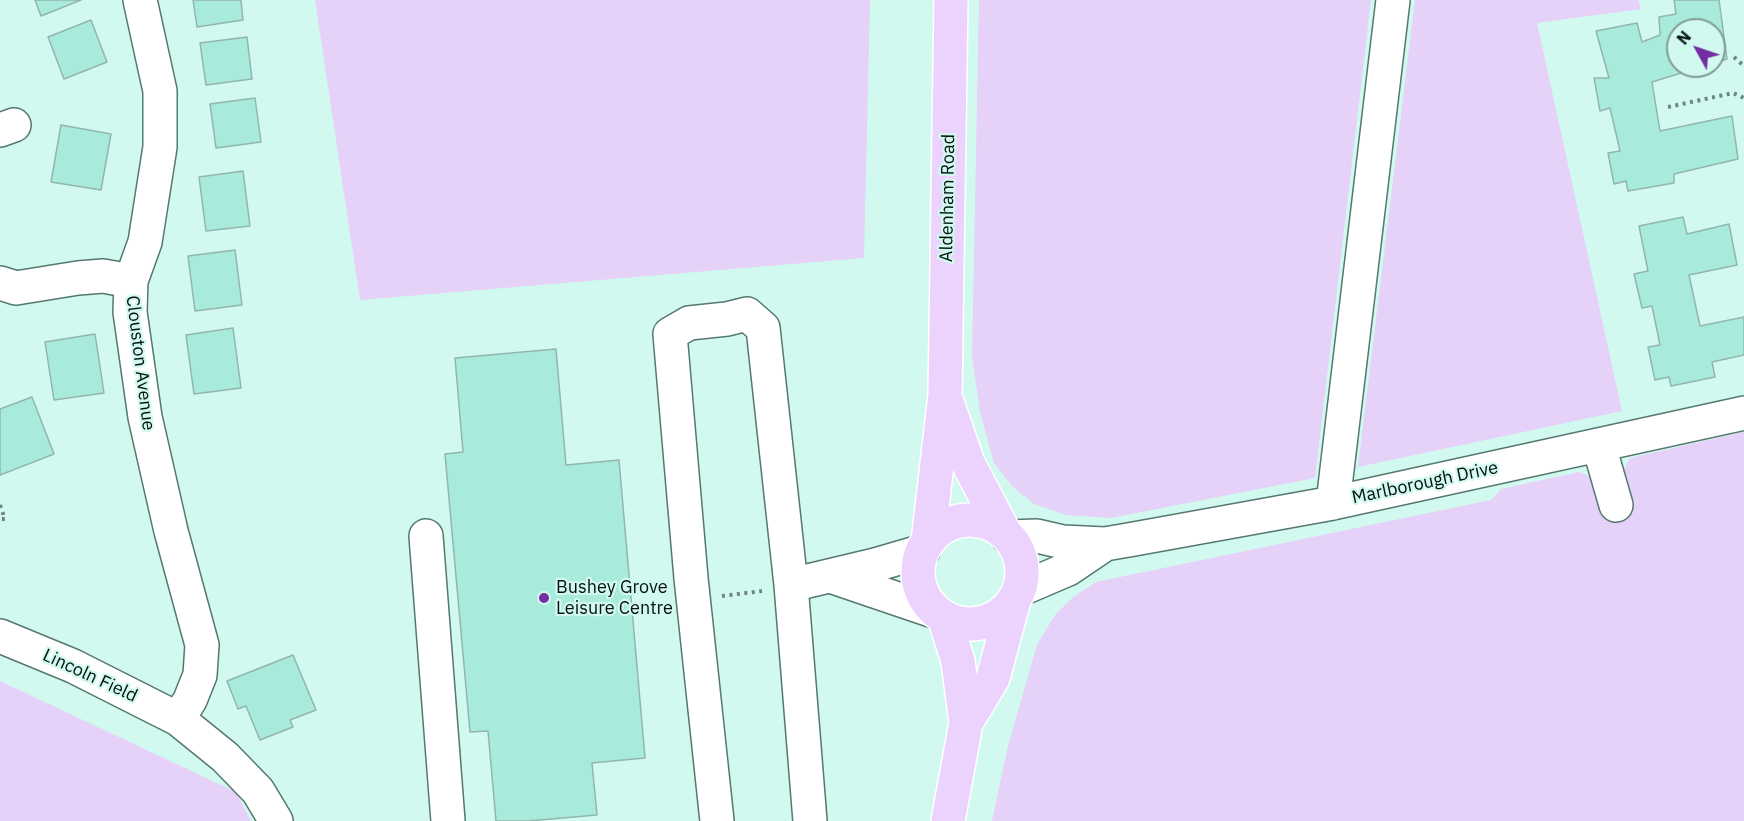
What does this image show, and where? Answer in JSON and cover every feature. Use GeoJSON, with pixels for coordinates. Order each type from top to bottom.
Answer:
{"type":"FeatureCollection","features":[{"type":"Feature","properties":{"kind":"main road","name":"Aldenham Road"},"geometry":{"type":"LineString","coordinates":[[925,546],[945,395],[951,0]]}},
{"type":"Feature","properties":{"kind":"main road","name":"Aldenham Road"},"geometry":{"type":"LineString","coordinates":[[945,395],[968,463],[1006,534]]}},
{"type":"Feature","properties":{"kind":"main road"},"geometry":{"type":"LineString","coordinates":[[948,821],[966,723],[958,661],[940,615],[924,596],[918,581],[918,566],[925,546],[941,529],[958,521],[980,521],[993,525],[1006,534],[1019,552],[1022,562],[1022,581],[993,678],[966,723]]}},
{"type":"Feature","properties":{"kind":"main road"},"geometry":{"type":"LineString","coordinates":[[940,615],[960,624],[977,624],[994,619],[1004,612],[1017,595]]}},
{"type":"Feature","properties":{"kind":"street","name":"Clouston Avenue"},"geometry":{"type":"LineString","coordinates":[[140,0],[160,91],[160,147],[145,242],[131,281],[130,312],[145,417],[171,531],[202,645],[200,675],[190,700],[178,719]]}},
{"type":"Feature","properties":{"kind":"street"},"geometry":{"type":"LineString","coordinates":[[1333,503],[1393,0]]}},
{"type":"Feature","properties":{"kind":"street"},"geometry":{"type":"LineString","coordinates":[[0,283],[16,288],[103,276],[131,281]]}},
{"type":"Feature","properties":{"kind":"street"},"geometry":{"type":"LineString","coordinates":[[717,821],[688,546],[670,334],[688,323],[727,319],[747,314],[763,328],[791,585],[810,821]]}},
{"type":"Feature","properties":{"kind":"street","name":"Marlborough Drive"},"geometry":{"type":"LineString","coordinates":[[1006,534],[1037,536],[1063,542],[1105,544],[1333,503],[1744,413]]}},
{"type":"Feature","properties":{"kind":"street"},"geometry":{"type":"LineString","coordinates":[[1599,446],[1616,505]]}},
{"type":"Feature","properties":{"kind":"street"},"geometry":{"type":"LineString","coordinates":[[426,536],[448,821]]}},
{"type":"Feature","properties":{"kind":"street","name":"Marlborough Drive"},"geometry":{"type":"LineString","coordinates":[[1017,595],[1068,569],[1105,544]]}},
{"type":"Feature","properties":{"kind":"street"},"geometry":{"type":"LineString","coordinates":[[791,585],[875,565],[925,546]]}},
{"type":"Feature","properties":{"kind":"street"},"geometry":{"type":"LineString","coordinates":[[828,575],[940,615]]}},
{"type":"Feature","properties":{"kind":"street","name":"Lincoln Field"},"geometry":{"type":"LineString","coordinates":[[0,636],[73,666],[178,719],[225,757],[258,791],[276,821]]}},
{"type":"Feature","properties":{"kind":"path"},"geometry":{"type":"LineString","coordinates":[[1734,57],[1744,66]]}},
{"type":"Feature","properties":{"kind":"path"},"geometry":{"type":"LineString","coordinates":[[1668,107],[1733,93],[1744,98]]}},
{"type":"Feature","properties":{"kind":"path"},"geometry":{"type":"LineString","coordinates":[[0,505],[5,519],[0,519]]}},
{"type":"Feature","properties":{"kind":"path"},"geometry":{"type":"LineString","coordinates":[[721,596],[754,593],[791,585]]}},
{"type":"Feature","properties":{"kind":"shaded area"},"geometry":{"type":"Polygon","coordinates":[[[315,0],[870,0],[864,258],[360,300],[315,0]]]}},
{"type":"Feature","properties":{"kind":"shaded area"},"geometry":{"type":"Polygon","coordinates":[[[979,0],[1371,0],[1315,478],[1111,518],[1066,515],[1034,504],[1013,487],[994,463],[980,412],[972,357],[979,0]]]}},
{"type":"Feature","properties":{"kind":"shaded area"},"geometry":{"type":"Polygon","coordinates":[[[1415,0],[1638,0],[1641,9],[1537,23],[1622,411],[1358,467],[1415,0]]]}},
{"type":"Feature","properties":{"kind":"shaded area"},"geometry":{"type":"Polygon","coordinates":[[[1744,432],[1744,821],[992,821],[1008,746],[1037,645],[1055,615],[1072,598],[1096,582],[1491,500],[1501,489],[1579,472],[1591,477],[1601,512],[1631,504],[1623,471],[1630,458],[1744,432]]]}},
{"type":"Feature","properties":{"kind":"shaded area"},"geometry":{"type":"Polygon","coordinates":[[[0,681],[236,792],[251,821],[0,821],[0,681]]]}},
{"type":"Feature","properties":{"kind":"building"},"geometry":{"type":"Polygon","coordinates":[[[35,0],[81,0],[41,16],[35,0]]]}},
{"type":"Feature","properties":{"kind":"building"},"geometry":{"type":"Polygon","coordinates":[[[193,0],[241,0],[243,20],[197,27],[193,0]]]}},
{"type":"Feature","properties":{"kind":"building"},"geometry":{"type":"Polygon","coordinates":[[[1674,0],[1719,0],[1721,18],[1666,18],[1666,78],[1652,82],[1660,131],[1732,116],[1738,159],[1674,174],[1674,183],[1628,191],[1626,181],[1614,184],[1608,153],[1620,151],[1610,108],[1600,111],[1594,78],[1609,78],[1596,31],[1637,23],[1642,42],[1660,35],[1659,17],[1676,14],[1674,0]]]}},
{"type":"Feature","properties":{"kind":"building"},"geometry":{"type":"Polygon","coordinates":[[[91,20],[107,62],[64,79],[48,37],[91,20]]]}},
{"type":"Feature","properties":{"kind":"building"},"geometry":{"type":"Polygon","coordinates":[[[247,37],[252,79],[206,85],[200,43],[247,37]]]}},
{"type":"Feature","properties":{"kind":"building"},"geometry":{"type":"Polygon","coordinates":[[[255,98],[261,142],[216,148],[210,104],[255,98]]]}},
{"type":"Feature","properties":{"kind":"building"},"geometry":{"type":"Polygon","coordinates":[[[61,125],[111,134],[101,190],[51,182],[61,125]]]}},
{"type":"Feature","properties":{"kind":"building"},"geometry":{"type":"Polygon","coordinates":[[[243,171],[250,226],[206,231],[199,177],[243,171]]]}},
{"type":"Feature","properties":{"kind":"building"},"geometry":{"type":"Polygon","coordinates":[[[1683,217],[1687,234],[1729,224],[1737,265],[1689,275],[1700,326],[1744,317],[1744,355],[1712,362],[1715,377],[1671,386],[1669,377],[1655,380],[1648,347],[1660,345],[1652,306],[1642,308],[1634,274],[1648,271],[1639,226],[1683,217]]]}},
{"type":"Feature","properties":{"kind":"building"},"geometry":{"type":"Polygon","coordinates":[[[235,250],[242,305],[195,311],[188,256],[235,250]]]}},
{"type":"Feature","properties":{"kind":"building"},"geometry":{"type":"Polygon","coordinates":[[[233,328],[241,388],[194,394],[186,335],[233,328]]]}},
{"type":"Feature","properties":{"kind":"building"},"geometry":{"type":"Polygon","coordinates":[[[95,334],[104,393],[54,400],[45,342],[95,334]]]}},
{"type":"Feature","properties":{"kind":"building","name":"Bushey Grove Leisure Centre"},"geometry":{"type":"Polygon","coordinates":[[[556,349],[566,465],[619,460],[645,758],[592,763],[597,815],[528,821],[496,821],[488,731],[470,732],[445,454],[463,452],[455,358],[556,349]]]}},
{"type":"Feature","properties":{"kind":"building"},"geometry":{"type":"Polygon","coordinates":[[[32,397],[54,454],[0,475],[0,409],[32,397]]]}},
{"type":"Feature","properties":{"kind":"building"},"geometry":{"type":"Polygon","coordinates":[[[293,655],[316,710],[290,720],[293,727],[260,740],[246,706],[238,709],[227,681],[293,655]]]}},
{"type":"Feature","properties":{"kind":"place","name":"Bushey Grove Leisure Centre"},"geometry":{"type":"Point","coordinates":[544,598]}}]}
